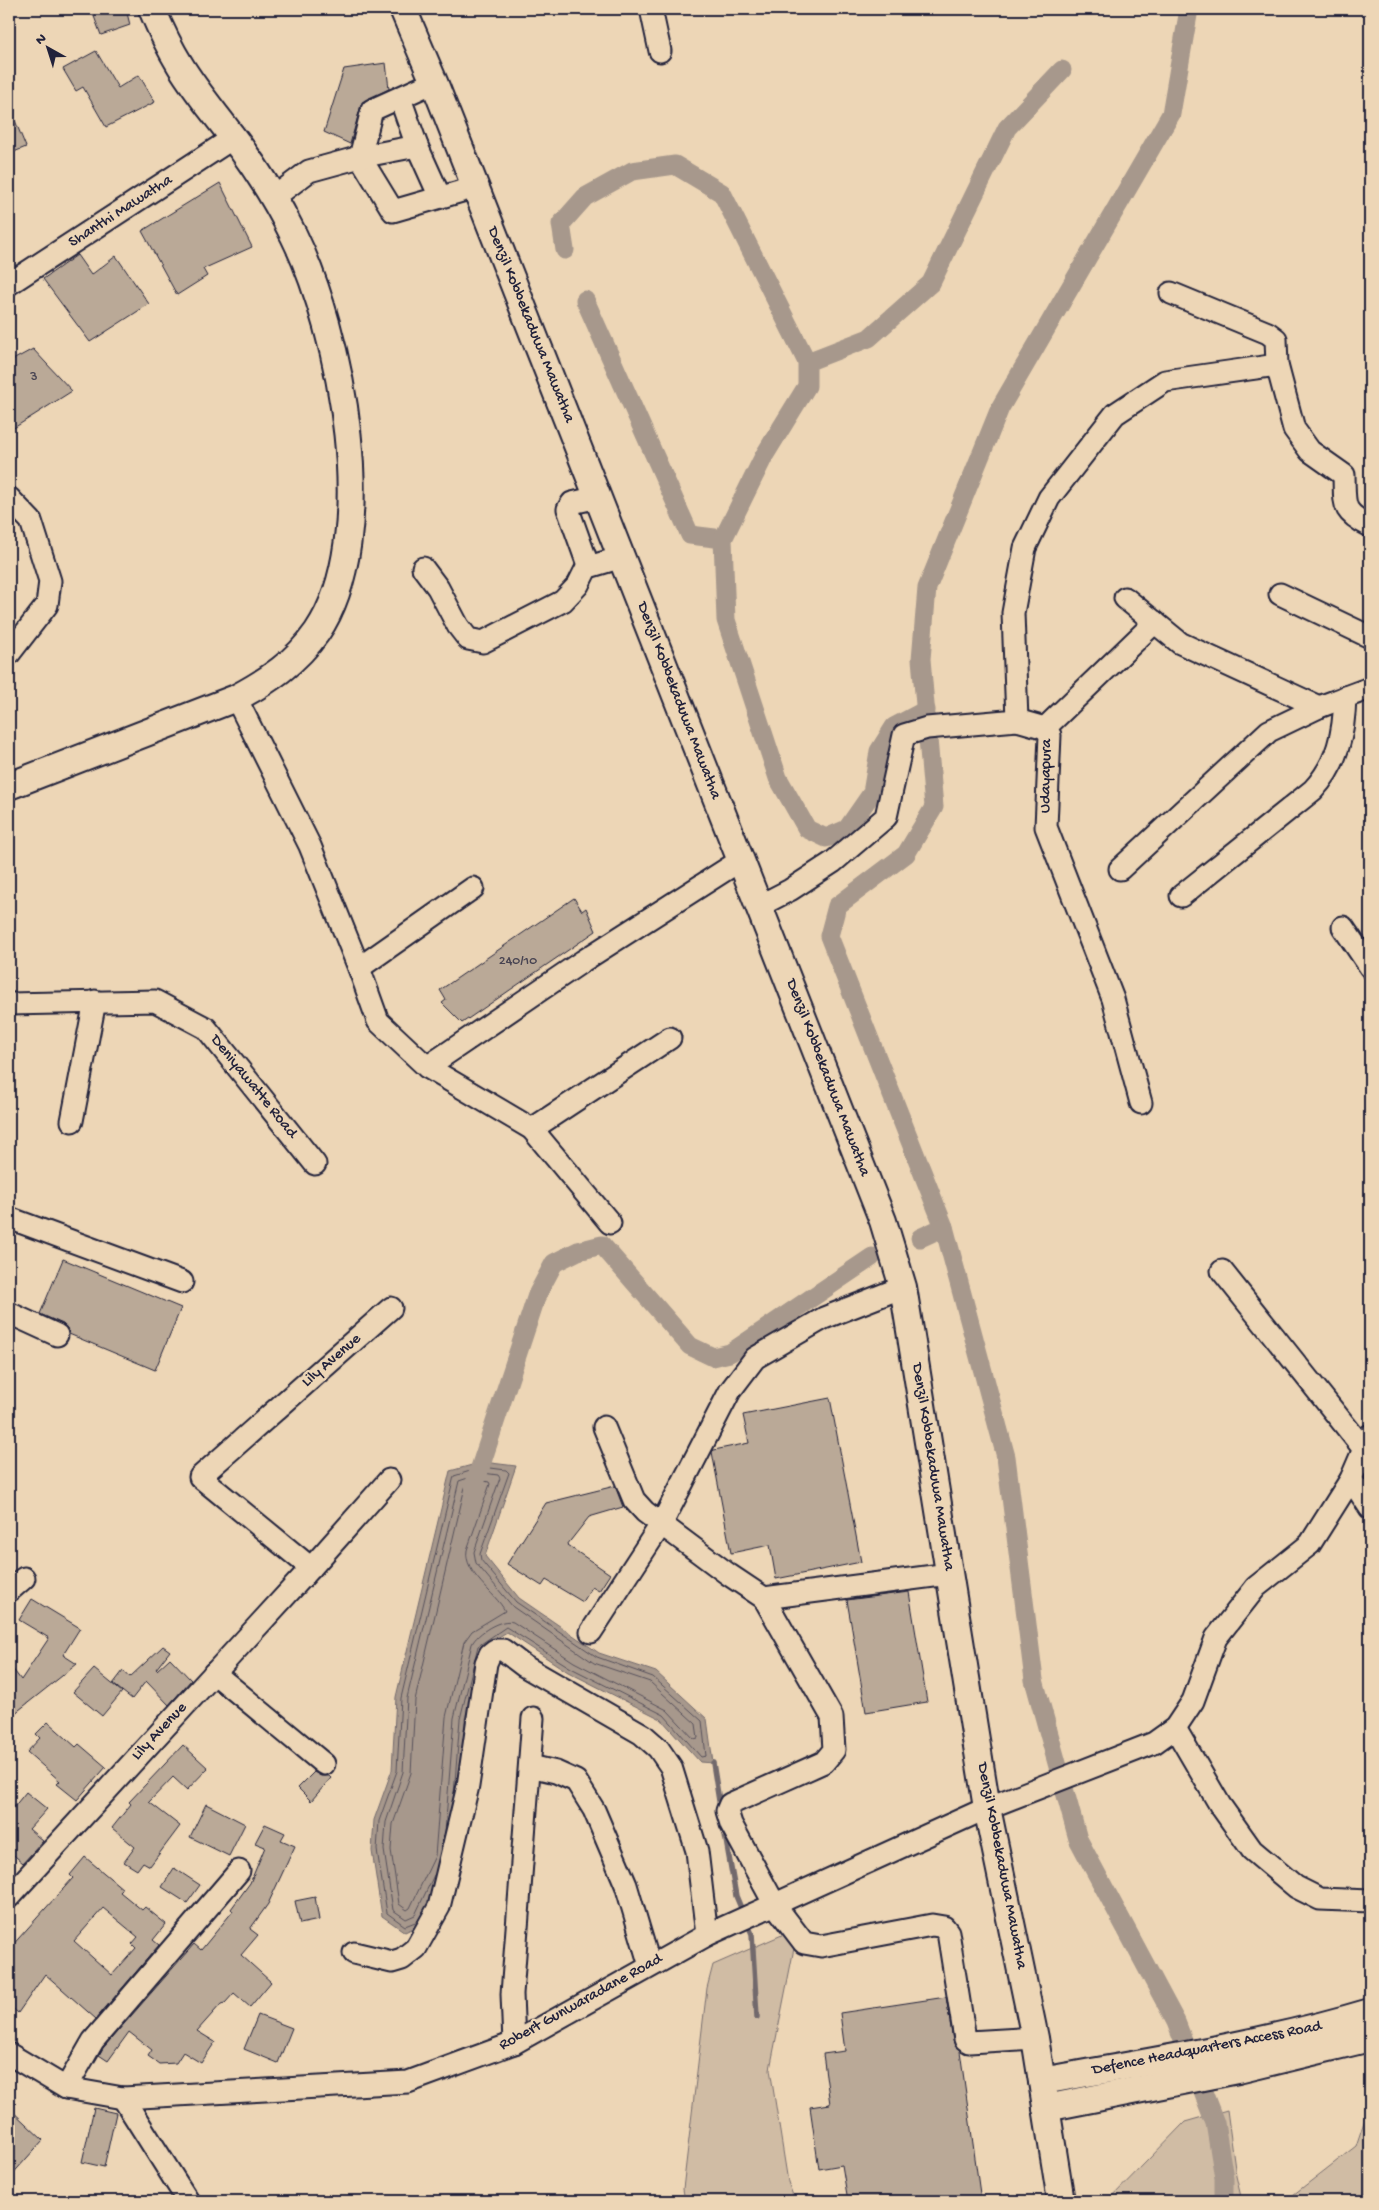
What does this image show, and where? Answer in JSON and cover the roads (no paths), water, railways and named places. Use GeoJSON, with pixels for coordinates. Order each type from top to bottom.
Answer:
{"type":"FeatureCollection","features":[{"type":"Feature","properties":{"kind":"main road"},"geometry":{"type":"LineString","coordinates":[[9,786],[236,698],[282,671],[317,631],[338,586],[349,534],[350,469],[340,385],[333,348],[309,269],[294,235],[273,198],[233,138],[180,66],[167,44],[152,9]]}},
{"type":"Feature","properties":{"kind":"main road","name":"Denzil Kobbekaduwa Mawatha"},"geometry":{"type":"LineString","coordinates":[[403,9],[476,187],[883,1221],[903,1287],[988,1808],[1035,2038],[1061,2201]]}},
{"type":"Feature","properties":{"kind":"main road","name":"Defence Headquarters Access Road"},"geometry":{"type":"LineString","coordinates":[[1046,2108],[1164,2086],[1312,2029],[1370,2012]]}},
{"type":"Feature","properties":{"kind":"main road","name":"Defence Headquarters Access Road"},"geometry":{"type":"LineString","coordinates":[[1042,2081],[1162,2060],[1236,2058],[1370,2038]]}},
{"type":"Feature","properties":{"kind":"street"},"geometry":{"type":"LineString","coordinates":[[651,9],[660,51]]}},
{"type":"Feature","properties":{"kind":"street"},"geometry":{"type":"LineString","coordinates":[[434,82],[372,110],[360,157],[392,211],[476,187]]}},
{"type":"Feature","properties":{"kind":"street"},"geometry":{"type":"LineString","coordinates":[[400,98],[417,146],[440,197]]}},
{"type":"Feature","properties":{"kind":"street","name":"Shanthi Mawatha"},"geometry":{"type":"LineString","coordinates":[[9,284],[233,138]]}},
{"type":"Feature","properties":{"kind":"street"},"geometry":{"type":"LineString","coordinates":[[273,198],[309,171],[360,157],[417,146]]}},
{"type":"Feature","properties":{"kind":"street"},"geometry":{"type":"LineString","coordinates":[[1171,293],[1268,332],[1276,339],[1277,365],[1294,429],[1310,451],[1344,475],[1346,509],[1355,518],[1370,526]]}},
{"type":"Feature","properties":{"kind":"street"},"geometry":{"type":"LineString","coordinates":[[1017,720],[1013,613],[1025,548],[1049,498],[1115,414],[1165,381],[1277,365]]}},
{"type":"Feature","properties":{"kind":"street"},"geometry":{"type":"LineString","coordinates":[[423,568],[438,588],[458,626],[468,639],[483,642],[563,601],[578,585],[588,565],[568,509],[572,504],[598,497]]}},
{"type":"Feature","properties":{"kind":"street"},"geometry":{"type":"LineString","coordinates":[[9,498],[31,521],[50,581],[47,605],[9,654]]}},
{"type":"Feature","properties":{"kind":"street"},"geometry":{"type":"LineString","coordinates":[[588,565],[592,566],[622,557]]}},
{"type":"Feature","properties":{"kind":"street"},"geometry":{"type":"LineString","coordinates":[[1280,594],[1370,637]]}},
{"type":"Feature","properties":{"kind":"street"},"geometry":{"type":"LineString","coordinates":[[1125,598],[1180,643],[1319,707]]}},
{"type":"Feature","properties":{"kind":"street"},"geometry":{"type":"LineString","coordinates":[[1045,728],[1155,622]]}},
{"type":"Feature","properties":{"kind":"street"},"geometry":{"type":"LineString","coordinates":[[1120,869],[1269,731],[1319,707],[1370,688]]}},
{"type":"Feature","properties":{"kind":"street"},"geometry":{"type":"LineString","coordinates":[[236,698],[310,846],[378,1021],[427,1068],[532,1129],[610,1223]]}},
{"type":"Feature","properties":{"kind":"street"},"geometry":{"type":"LineString","coordinates":[[1181,896],[1313,790],[1325,778],[1332,764],[1344,727],[1345,698]]}},
{"type":"Feature","properties":{"kind":"street","name":"Udayapura"},"geometry":{"type":"LineString","coordinates":[[759,906],[833,862],[886,817],[904,735],[927,728],[1017,720],[1045,728],[1050,734],[1046,827],[1113,999],[1141,1103]]}},
{"type":"Feature","properties":{"kind":"street"},"geometry":{"type":"LineString","coordinates":[[427,1068],[583,961],[741,860]]}},
{"type":"Feature","properties":{"kind":"street"},"geometry":{"type":"LineString","coordinates":[[359,968],[473,888]]}},
{"type":"Feature","properties":{"kind":"street"},"geometry":{"type":"LineString","coordinates":[[1343,927],[1370,967]]}},
{"type":"Feature","properties":{"kind":"street"},"geometry":{"type":"LineString","coordinates":[[72,1121],[95,1001]]}},
{"type":"Feature","properties":{"kind":"street","name":"Deniyawatte Road"},"geometry":{"type":"LineString","coordinates":[[9,1004],[155,1001],[206,1028],[314,1164]]}},
{"type":"Feature","properties":{"kind":"street"},"geometry":{"type":"LineString","coordinates":[[532,1129],[670,1038]]}},
{"type":"Feature","properties":{"kind":"street"},"geometry":{"type":"LineString","coordinates":[[9,1218],[182,1282]]}},
{"type":"Feature","properties":{"kind":"street"},"geometry":{"type":"LineString","coordinates":[[1222,1271],[1367,1442]]}},
{"type":"Feature","properties":{"kind":"street"},"geometry":{"type":"LineString","coordinates":[[591,1632],[662,1523],[730,1391],[755,1358],[824,1318],[903,1287]]}},
{"type":"Feature","properties":{"kind":"street","name":"Lily Avenue"},"geometry":{"type":"LineString","coordinates":[[311,1568],[200,1477],[391,1308]]}},
{"type":"Feature","properties":{"kind":"street"},"geometry":{"type":"LineString","coordinates":[[9,1313],[57,1335]]}},
{"type":"Feature","properties":{"kind":"street"},"geometry":{"type":"LineString","coordinates":[[604,1427],[634,1500],[645,1512],[728,1574],[764,1598],[832,1718],[834,1750],[824,1762],[730,1804],[727,1811],[768,1908],[804,1943],[810,1946],[821,1946],[932,1926],[944,1927],[948,1932],[966,2038],[969,2042],[1035,2038]]}},
{"type":"Feature","properties":{"kind":"street","name":"Robert Gunwaradane Road"},"geometry":{"type":"LineString","coordinates":[[9,2054],[66,2088],[123,2098],[408,2082],[514,2043],[715,1931],[988,1808],[1154,1744],[1175,1728],[1193,1701],[1216,1638],[1256,1587],[1310,1544],[1351,1479],[1367,1442]]}},
{"type":"Feature","properties":{"kind":"street"},"geometry":{"type":"LineString","coordinates":[[1351,1479],[1370,1508]]}},
{"type":"Feature","properties":{"kind":"street","name":"Lily Avenue"},"geometry":{"type":"LineString","coordinates":[[9,1897],[311,1568],[389,1480]]}},
{"type":"Feature","properties":{"kind":"street"},"geometry":{"type":"LineString","coordinates":[[764,1598],[949,1574]]}},
{"type":"Feature","properties":{"kind":"street"},"geometry":{"type":"LineString","coordinates":[[354,1953],[392,1962],[402,1958],[416,1948],[439,1907],[468,1786],[486,1663],[490,1654],[495,1650],[503,1650],[524,1666],[642,1734],[658,1748],[671,1767],[697,1851],[715,1931]]}},
{"type":"Feature","properties":{"kind":"street"},"geometry":{"type":"LineString","coordinates":[[214,1673],[324,1764]]}},
{"type":"Feature","properties":{"kind":"street"},"geometry":{"type":"LineString","coordinates":[[514,2043],[512,1994],[533,1718]]}},
{"type":"Feature","properties":{"kind":"street"},"geometry":{"type":"LineString","coordinates":[[1175,1728],[1220,1805],[1252,1850],[1296,1887],[1320,1899],[1370,1901]]}},
{"type":"Feature","properties":{"kind":"street"},"geometry":{"type":"LineString","coordinates":[[530,1766],[556,1772],[576,1782],[594,1810],[626,1886],[650,1966]]}},
{"type":"Feature","properties":{"kind":"street"},"geometry":{"type":"LineString","coordinates":[[66,2088],[93,2041],[239,1871]]}},
{"type":"Feature","properties":{"kind":"street"},"geometry":{"type":"LineString","coordinates":[[123,2098],[188,2201]]}},
{"type":"Feature","properties":{"kind":"water"},"geometry":{"type":"Polygon","coordinates":[[[483,1462],[516,1466],[485,1556],[519,1598],[599,1653],[656,1672],[707,1719],[713,1763],[700,1762],[661,1719],[568,1672],[507,1632],[482,1647],[465,1719],[454,1861],[424,1923],[405,1932],[382,1916],[372,1851],[374,1820],[392,1770],[396,1697],[450,1471],[483,1462]]]}},
{"type":"Feature","properties":{"kind":"waterway"},"geometry":{"type":"LineString","coordinates":[[1189,9],[1171,114],[1000,408],[927,588],[921,659],[934,807],[906,854],[837,906],[829,936],[944,1227],[1006,1457],[1034,1680],[1078,1839],[1176,2022],[1215,2123],[1224,2178],[1224,2201]]}},
{"type":"Feature","properties":{"kind":"waterway"},"geometry":{"type":"LineString","coordinates":[[926,710],[894,727],[879,751],[872,793],[847,829],[826,838],[807,829],[778,778],[726,620],[723,539],[764,456],[807,386],[807,362],[869,338],[931,283],[1007,128],[1062,70]]}},
{"type":"Feature","properties":{"kind":"waterway"},"geometry":{"type":"LineString","coordinates":[[565,250],[561,224],[585,197],[632,171],[675,165],[722,193],[807,362]]}},
{"type":"Feature","properties":{"kind":"waterway"},"geometry":{"type":"LineString","coordinates":[[585,300],[690,535],[723,539]]}},
{"type":"Feature","properties":{"kind":"waterway"},"geometry":{"type":"LineString","coordinates":[[920,1238],[944,1227]]}},
{"type":"Feature","properties":{"kind":"waterway"},"geometry":{"type":"LineString","coordinates":[[474,1486],[537,1295],[554,1263],[578,1251],[602,1245],[690,1346],[713,1357],[730,1353],[872,1257]]}},
{"type":"Feature","properties":{"kind":"waterway"},"geometry":{"type":"LineString","coordinates":[[713,1763],[720,1807]]}},
{"type":"Feature","properties":{"kind":"waterway"},"geometry":{"type":"LineString","coordinates":[[724,1829],[736,1896],[752,1934],[757,2017]]}}]}
